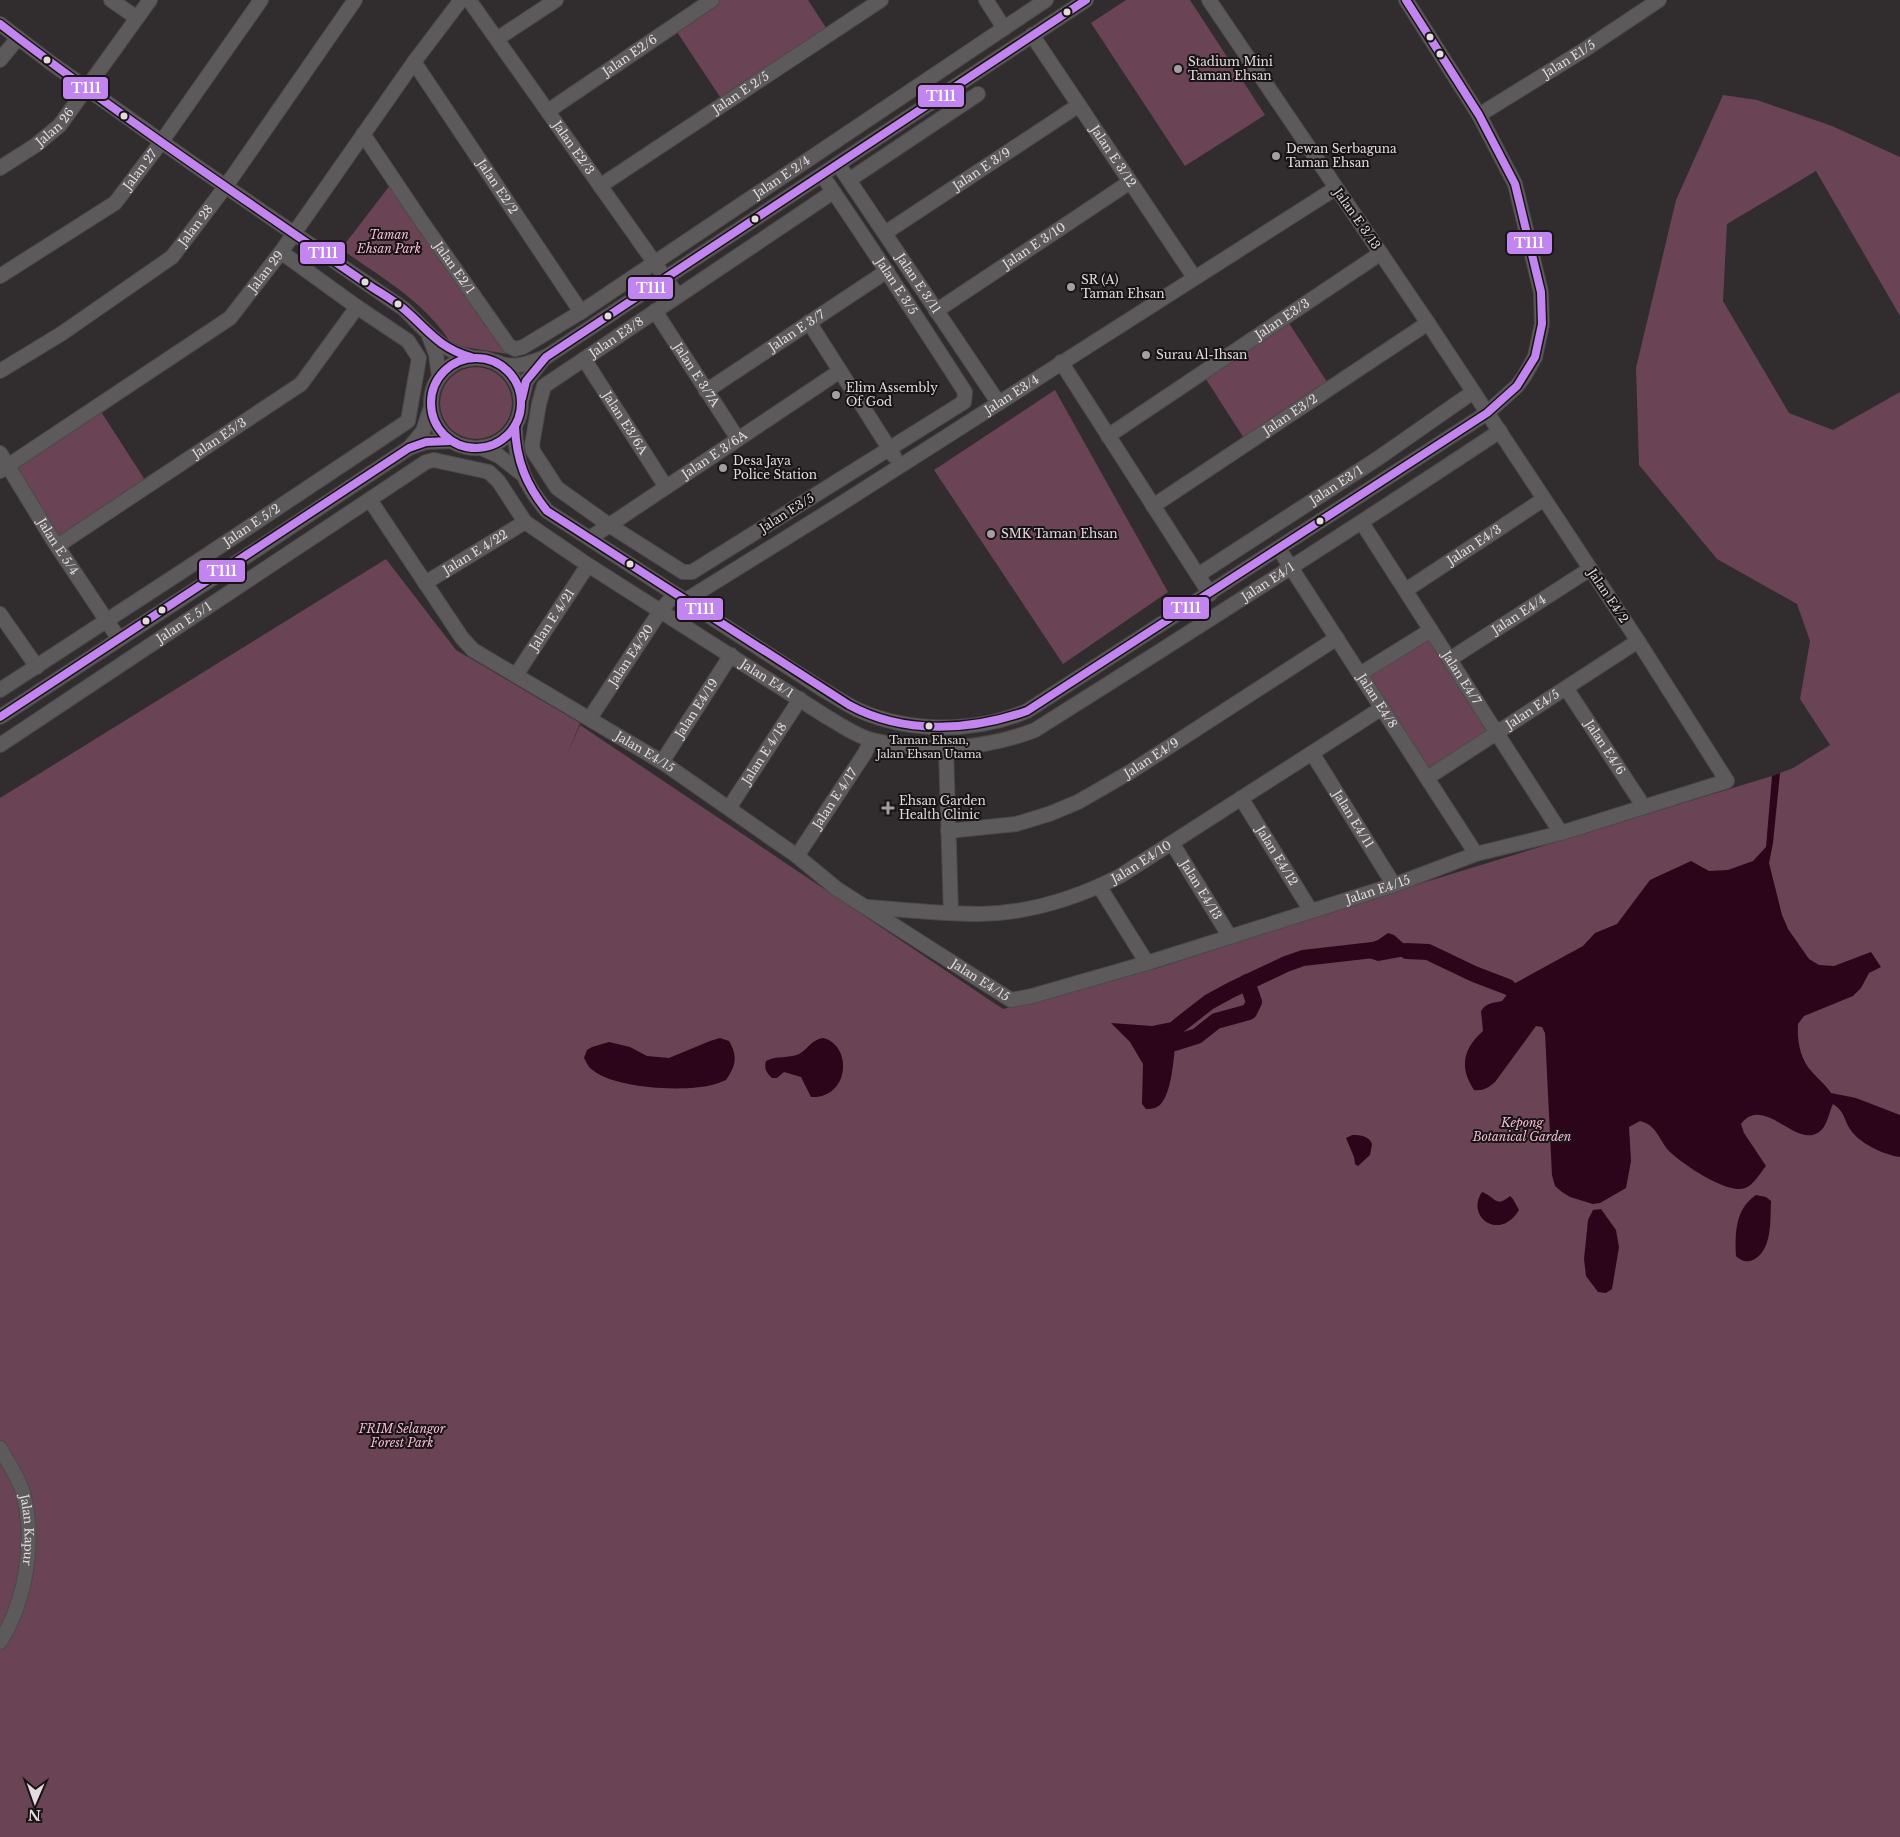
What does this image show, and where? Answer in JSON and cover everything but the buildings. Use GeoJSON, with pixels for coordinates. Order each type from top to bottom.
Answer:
{"type":"FeatureCollection","features":[{"type":"Feature","properties":{"kind":"street"},"geometry":{"type":"LineString","coordinates":[[111,0],[137,18]]}},
{"type":"Feature","properties":{"kind":"street","name":"Jalan 26"},"geometry":{"type":"LineString","coordinates":[[0,168],[36,145],[51,133],[69,114],[86,87],[150,0]]}},
{"type":"Feature","properties":{"kind":"street","name":"Jalan 27"},"geometry":{"type":"LineString","coordinates":[[0,276],[115,203],[162,141],[261,0]]}},
{"type":"Feature","properties":{"kind":"street","name":"Jalan 28"},"geometry":{"type":"LineString","coordinates":[[0,371],[61,334],[172,257],[226,186],[355,0]]}},
{"type":"Feature","properties":{"kind":"street","name":"Jalan 29"},"geometry":{"type":"LineString","coordinates":[[3,469],[230,318],[281,252],[414,62],[461,0]]}},
{"type":"Feature","properties":{"kind":"street","name":"Jalan E2/3"},"geometry":{"type":"LineString","coordinates":[[469,0],[678,296]]}},
{"type":"Feature","properties":{"kind":"street"},"geometry":{"type":"LineString","coordinates":[[498,39],[556,0]]}},
{"type":"Feature","properties":{"kind":"street","name":"Jalan E2/6"},"geometry":{"type":"LineString","coordinates":[[548,111],[712,0]]}},
{"type":"Feature","properties":{"kind":"street","name":"Jalan E 2/5"},"geometry":{"type":"LineString","coordinates":[[600,186],[881,0]]}},
{"type":"Feature","properties":{"kind":"street"},"geometry":{"type":"LineString","coordinates":[[986,0],[1004,28]]}},
{"type":"Feature","properties":{"kind":"street","name":"Jalan E 2/4"},"geometry":{"type":"LineString","coordinates":[[515,349],[523,348],[581,312],[1046,0]]}},
{"type":"Feature","properties":{"kind":"street"},"geometry":{"type":"LineString","coordinates":[[481,448],[498,442],[515,426],[521,413],[522,398],[529,376],[546,357],[1086,0]]}},
{"type":"Feature","properties":{"kind":"street","name":"Jalan E 3/13"},"geometry":{"type":"LineString","coordinates":[[1209,0],[1487,413]]}},
{"type":"Feature","properties":{"kind":"street"},"geometry":{"type":"LineString","coordinates":[[0,717],[409,448],[426,442],[450,441],[481,448],[500,456],[522,474],[547,511],[822,689],[859,710],[906,724],[942,726],[968,726],[998,722],[1027,711],[1487,413],[1517,386],[1531,365],[1540,337],[1541,292],[1515,184],[1479,115],[1406,0]]}},
{"type":"Feature","properties":{"kind":"street","name":"Jalan E1/5"},"geometry":{"type":"LineString","coordinates":[[1479,115],[1584,50],[1659,0]]}},
{"type":"Feature","properties":{"kind":"street"},"geometry":{"type":"LineString","coordinates":[[0,24],[162,141],[404,309],[429,335],[454,353],[471,358]]}},
{"type":"Feature","properties":{"kind":"street","name":"Jalan E 3/12"},"geometry":{"type":"LineString","coordinates":[[1032,36],[1194,278]]}},
{"type":"Feature","properties":{"kind":"street"},"geometry":{"type":"LineString","coordinates":[[0,60],[18,38]]}},
{"type":"Feature","properties":{"kind":"street","name":"Jalan E2/2"},"geometry":{"type":"LineString","coordinates":[[414,62],[581,312]]}},
{"type":"Feature","properties":{"kind":"street"},"geometry":{"type":"LineString","coordinates":[[849,180],[978,94]]}},
{"type":"Feature","properties":{"kind":"street","name":"Jalan E 3/9"},"geometry":{"type":"LineString","coordinates":[[885,234],[1079,105]]}},
{"type":"Feature","properties":{"kind":"street","name":"Jalan E2/1"},"geometry":{"type":"LineString","coordinates":[[363,134],[508,346],[515,349]]}},
{"type":"Feature","properties":{"kind":"street","name":"Jalan E 3/11"},"geometry":{"type":"LineString","coordinates":[[838,164],[998,402]]}},
{"type":"Feature","properties":{"kind":"street","name":"Jalan E 3/5"},"geometry":{"type":"LineString","coordinates":[[822,175],[965,392],[964,402]]}},
{"type":"Feature","properties":{"kind":"street","name":"Jalan E 3/10"},"geometry":{"type":"LineString","coordinates":[[936,311],[1130,182]]}},
{"type":"Feature","properties":{"kind":"street","name":"Jalan E3/4"},"geometry":{"type":"LineString","coordinates":[[681,597],[839,505],[900,464],[1336,188]]}},
{"type":"Feature","properties":{"kind":"street","name":"Jalan E3/8"},"geometry":{"type":"LineString","coordinates":[[609,525],[557,488],[536,456],[532,445],[544,386],[834,192]]}},
{"type":"Feature","properties":{"kind":"street"},"geometry":{"type":"LineString","coordinates":[[281,252],[357,307]]}},
{"type":"Feature","properties":{"kind":"street","name":"Jalan E3/3"},"geometry":{"type":"LineString","coordinates":[[1108,436],[1381,253]]}},
{"type":"Feature","properties":{"kind":"street","name":"Jalan E 3/7"},"geometry":{"type":"LineString","coordinates":[[706,391],[887,271]]}},
{"type":"Feature","properties":{"kind":"street","name":"Jalan E 5/2"},"geometry":{"type":"LineString","coordinates":[[0,690],[408,420],[419,358],[408,341],[357,307]]}},
{"type":"Feature","properties":{"kind":"street","name":"Jalan E5/3"},"geometry":{"type":"LineString","coordinates":[[57,546],[301,384],[357,307]]}},
{"type":"Feature","properties":{"kind":"street","name":"Jalan E 3/7A"},"geometry":{"type":"LineString","coordinates":[[655,311],[738,439]]}},
{"type":"Feature","properties":{"kind":"street"},"geometry":{"type":"LineString","coordinates":[[809,322],[900,464]]}},
{"type":"Feature","properties":{"kind":"street","name":"Jalan E3/2"},"geometry":{"type":"LineString","coordinates":[[1153,506],[1428,323]]}},
{"type":"Feature","properties":{"kind":"street"},"geometry":{"type":"LineString","coordinates":[[409,448],[423,431],[438,377],[436,354],[429,335]]}},
{"type":"Feature","properties":{"kind":"street"},"geometry":{"type":"LineString","coordinates":[[438,377],[452,364],[471,358],[481,357],[503,366],[520,365],[546,357]]}},
{"type":"Feature","properties":{"kind":"street","name":"Jalan E3/6A"},"geometry":{"type":"LineString","coordinates":[[584,359],[666,487]]}},
{"type":"Feature","properties":{"kind":"street"},"geometry":{"type":"LineString","coordinates":[[496,362],[514,376],[522,398]]}},
{"type":"Feature","properties":{"kind":"street"},"geometry":{"type":"LineString","coordinates":[[1061,362],[1210,594]]}},
{"type":"Feature","properties":{"kind":"street","name":"Jalan E 3/6A"},"geometry":{"type":"LineString","coordinates":[[590,538],[840,370]]}},
{"type":"Feature","properties":{"kind":"street","name":"Jalan E3/1"},"geometry":{"type":"LineString","coordinates":[[1198,575],[1377,459],[1473,392]]}},
{"type":"Feature","properties":{"kind":"street","name":"Jalan E3/5"},"geometry":{"type":"LineString","coordinates":[[609,525],[683,572],[692,572],[964,402]]}},
{"type":"Feature","properties":{"kind":"street"},"geometry":{"type":"LineString","coordinates":[[431,407],[439,429],[450,441]]}},
{"type":"Feature","properties":{"kind":"street","name":"Jalan E4/2"},"geometry":{"type":"LineString","coordinates":[[1487,413],[1638,641],[1727,781]]}},
{"type":"Feature","properties":{"kind":"street"},"geometry":{"type":"LineString","coordinates":[[515,426],[515,445],[522,474]]}},
{"type":"Feature","properties":{"kind":"street","name":"Jalan E4/1"},"geometry":{"type":"LineString","coordinates":[[525,522],[588,565],[828,717],[871,740],[946,749],[1016,738],[1035,730],[1362,523],[1500,432]]}},
{"type":"Feature","properties":{"kind":"street","name":"Jalan E 5/4"},"geometry":{"type":"LineString","coordinates":[[0,452],[3,469],[119,639]]}},
{"type":"Feature","properties":{"kind":"street","name":"Jalan E 5/1"},"geometry":{"type":"LineString","coordinates":[[0,745],[426,462],[443,461],[489,472],[499,482],[525,522]]}},
{"type":"Feature","properties":{"kind":"street","name":"Jalan E4/3"},"geometry":{"type":"LineString","coordinates":[[1406,590],[1544,499]]}},
{"type":"Feature","properties":{"kind":"street","name":"Jalan E4/15"},"geometry":{"type":"LineString","coordinates":[[370,500],[467,645],[662,762],[798,856],[837,888],[1011,1000],[1032,996],[1147,963],[1394,885],[1476,854],[1560,833],[1727,781]]}},
{"type":"Feature","properties":{"kind":"street","name":"Jalan E 4/22"},"geometry":{"type":"LineString","coordinates":[[425,583],[525,522]]}},
{"type":"Feature","properties":{"kind":"street","name":"Jalan E4/7"},"geometry":{"type":"LineString","coordinates":[[1362,523],[1560,833]]}},
{"type":"Feature","properties":{"kind":"street"},"geometry":{"type":"LineString","coordinates":[[262,546],[274,562]]}},
{"type":"Feature","properties":{"kind":"street","name":"Jalan E4/8"},"geometry":{"type":"LineString","coordinates":[[1279,549],[1476,854]]}},
{"type":"Feature","properties":{"kind":"street","name":"Jalan E 4/21"},"geometry":{"type":"LineString","coordinates":[[516,675],[588,565]]}},
{"type":"Feature","properties":{"kind":"street","name":"Jalan E4/4"},"geometry":{"type":"LineString","coordinates":[[1450,659],[1590,569]]}},
{"type":"Feature","properties":{"kind":"street","name":"Jalan E4/20"},"geometry":{"type":"LineString","coordinates":[[590,718],[661,610],[681,597]]}},
{"type":"Feature","properties":{"kind":"street"},"geometry":{"type":"LineString","coordinates":[[0,614],[37,667]]}},
{"type":"Feature","properties":{"kind":"street"},"geometry":{"type":"LineString","coordinates":[[1360,674],[1431,630]]}},
{"type":"Feature","properties":{"kind":"street","name":"Jalan E4/9"},"geometry":{"type":"LineString","coordinates":[[948,831],[1016,824],[1029,821],[1078,802],[1130,772],[1337,638]]}},
{"type":"Feature","properties":{"kind":"street","name":"Jalan E4/5"},"geometry":{"type":"LineString","coordinates":[[1427,778],[1638,641]]}},
{"type":"Feature","properties":{"kind":"street","name":"Jalan E4/19"},"geometry":{"type":"LineString","coordinates":[[662,762],[731,656]]}},
{"type":"Feature","properties":{"kind":"street","name":"Jalan E4/6"},"geometry":{"type":"LineString","coordinates":[[1566,688],[1644,807]]}},
{"type":"Feature","properties":{"kind":"street","name":"Jalan E 4/18"},"geometry":{"type":"LineString","coordinates":[[728,808],[800,700]]}},
{"type":"Feature","properties":{"kind":"street","name":"Jalan E4/10"},"geometry":{"type":"LineString","coordinates":[[866,907],[982,914],[1027,908],[1075,896],[1120,876],[1382,708]]}},
{"type":"Feature","properties":{"kind":"street"},"geometry":{"type":"LineString","coordinates":[[1027,711],[1035,730]]}},
{"type":"Feature","properties":{"kind":"street","name":"Jalan E 4/17"},"geometry":{"type":"LineString","coordinates":[[798,856],[865,753],[871,740]]}},
{"type":"Feature","properties":{"kind":"street"},"geometry":{"type":"LineString","coordinates":[[946,749],[951,913]]}},
{"type":"Feature","properties":{"kind":"street","name":"Jalan E4/11"},"geometry":{"type":"LineString","coordinates":[[1312,753],[1394,885]]}},
{"type":"Feature","properties":{"kind":"street","name":"Jalan E4/12"},"geometry":{"type":"LineString","coordinates":[[1241,798],[1311,911]]}},
{"type":"Feature","properties":{"kind":"street","name":"Jalan E4/13"},"geometry":{"type":"LineString","coordinates":[[1172,843],[1230,937]]}},
{"type":"Feature","properties":{"kind":"street"},"geometry":{"type":"LineString","coordinates":[[1100,886],[1147,963]]}},
{"type":"Feature","properties":{"kind":"street","name":"Jalan Kapur"},"geometry":{"type":"LineString","coordinates":[[0,1448],[24,1495],[28,1531],[24,1584],[17,1608],[0,1642]]}},
{"type":"Feature","properties":{"kind":"green space"},"geometry":{"type":"Polygon","coordinates":[[[712,0],[808,0],[830,34],[724,103],[673,26],[712,0]]]}},
{"type":"Feature","properties":{"kind":"green space","name":"Stadium Mini Taman Ehsan"},"geometry":{"type":"Polygon","coordinates":[[[1126,0],[1190,0],[1265,115],[1185,166],[1091,23],[1126,0]]]}},
{"type":"Feature","properties":{"kind":"green space"},"geometry":{"type":"Polygon","coordinates":[[[1723,95],[1757,100],[1832,126],[1900,157],[1900,316],[1816,171],[1727,224],[1723,301],[1789,413],[1833,430],[1900,392],[1900,1837],[0,1837],[0,798],[386,559],[456,650],[580,723],[567,755],[580,725],[1003,1009],[1155,969],[1373,898],[1793,768],[1830,745],[1800,699],[1810,641],[1797,604],[1717,559],[1639,465],[1636,368],[1676,200],[1723,95]]]}},
{"type":"Feature","properties":{"kind":"green space","name":"Taman Ehsan Park"},"geometry":{"type":"Polygon","coordinates":[[[391,184],[441,261],[507,354],[451,343],[440,328],[415,302],[387,280],[341,249],[391,184]]]}},
{"type":"Feature","properties":{"kind":"green space"},"geometry":{"type":"Polygon","coordinates":[[[1285,317],[1331,388],[1247,443],[1202,373],[1285,317]]]}},
{"type":"Feature","properties":{"kind":"green space"},"geometry":{"type":"Polygon","coordinates":[[[476,367],[496,373],[506,383],[512,403],[506,423],[496,433],[476,439],[456,433],[446,423],[440,403],[446,383],[456,373],[476,367]]]}},
{"type":"Feature","properties":{"kind":"green space"},"geometry":{"type":"Polygon","coordinates":[[[1055,390],[1168,592],[1063,664],[934,470],[1055,390]]]}},
{"type":"Feature","properties":{"kind":"green space"},"geometry":{"type":"Polygon","coordinates":[[[100,410],[145,480],[58,540],[12,468],[100,410]]]}},
{"type":"Feature","properties":{"kind":"green space"},"geometry":{"type":"Polygon","coordinates":[[[1431,630],[1496,733],[1427,778],[1360,674],[1431,630]]]}},
{"type":"Feature","properties":{"kind":"shaded area"},"geometry":{"type":"Polygon","coordinates":[[[1780,773],[1773,843],[1769,863],[1782,915],[1788,929],[1809,959],[1819,965],[1834,966],[1871,952],[1881,967],[1869,973],[1861,988],[1853,996],[1804,1016],[1798,1024],[1800,1050],[1808,1067],[1831,1093],[1856,1098],[1900,1115],[1900,1157],[1881,1152],[1862,1142],[1853,1133],[1840,1110],[1833,1104],[1822,1130],[1810,1135],[1800,1134],[1770,1118],[1760,1115],[1750,1116],[1741,1124],[1744,1133],[1766,1166],[1751,1184],[1745,1188],[1737,1189],[1716,1183],[1683,1163],[1669,1151],[1654,1129],[1640,1121],[1629,1127],[1631,1161],[1626,1188],[1600,1203],[1593,1204],[1570,1197],[1555,1186],[1552,1175],[1545,1033],[1542,1027],[1536,1026],[1495,1082],[1485,1089],[1474,1090],[1466,1074],[1465,1059],[1471,1045],[1483,1031],[1481,1011],[1488,1004],[1502,1001],[1506,996],[1508,987],[1583,946],[1595,933],[1617,924],[1650,880],[1691,861],[1709,871],[1728,870],[1753,861],[1766,847],[1772,776],[1780,773]]]}},
{"type":"Feature","properties":{"kind":"shaded area"},"geometry":{"type":"Polygon","coordinates":[[[1388,933],[1394,935],[1403,943],[1428,952],[1378,961],[1352,952],[1356,948],[1378,940],[1388,933]]]}},
{"type":"Feature","properties":{"kind":"shaded area"},"geometry":{"type":"Polygon","coordinates":[[[1177,1021],[1170,1085],[1167,1094],[1158,1107],[1146,1109],[1142,1104],[1143,1064],[1130,1042],[1111,1023],[1152,1026],[1177,1021]]]}},
{"type":"Feature","properties":{"kind":"shaded area"},"geometry":{"type":"Polygon","coordinates":[[[720,1038],[729,1041],[734,1051],[735,1061],[732,1070],[726,1080],[699,1087],[648,1087],[614,1080],[600,1075],[590,1068],[584,1058],[587,1050],[609,1042],[630,1047],[647,1056],[669,1058],[720,1038]]]}},
{"type":"Feature","properties":{"kind":"shaded area"},"geometry":{"type":"Polygon","coordinates":[[[823,1038],[833,1043],[839,1050],[843,1060],[843,1071],[840,1081],[834,1090],[824,1095],[811,1097],[801,1077],[784,1072],[777,1078],[772,1078],[767,1072],[765,1068],[766,1061],[799,1054],[815,1041],[823,1038]]]}},
{"type":"Feature","properties":{"kind":"shaded area"},"geometry":{"type":"Polygon","coordinates":[[[1352,1135],[1364,1136],[1372,1144],[1370,1155],[1358,1166],[1355,1164],[1346,1138],[1352,1135]]]}},
{"type":"Feature","properties":{"kind":"shaded area"},"geometry":{"type":"Polygon","coordinates":[[[1482,1192],[1498,1202],[1510,1196],[1519,1210],[1511,1219],[1503,1224],[1494,1225],[1487,1222],[1481,1217],[1478,1210],[1478,1201],[1482,1192]]]}},
{"type":"Feature","properties":{"kind":"shaded area"},"geometry":{"type":"Polygon","coordinates":[[[1756,1195],[1766,1197],[1771,1201],[1769,1236],[1763,1251],[1757,1257],[1750,1261],[1744,1261],[1736,1256],[1736,1230],[1744,1207],[1756,1195]]]}},
{"type":"Feature","properties":{"kind":"shaded area"},"geometry":{"type":"Polygon","coordinates":[[[1601,1209],[1616,1230],[1619,1247],[1612,1289],[1606,1293],[1598,1292],[1586,1276],[1584,1259],[1588,1220],[1593,1210],[1601,1209]]]}},
{"type":"Feature","properties":{"kind":"waterway"},"geometry":{"type":"LineString","coordinates":[[1177,1027],[1209,1002],[1286,964],[1303,958],[1373,950]]}},
{"type":"Feature","properties":{"kind":"waterway"},"geometry":{"type":"LineString","coordinates":[[1407,951],[1428,952],[1474,974],[1508,987]]}},
{"type":"Feature","properties":{"kind":"waterway"},"geometry":{"type":"LineString","coordinates":[[1175,1043],[1197,1036],[1216,1021],[1249,1012],[1254,1002],[1247,982]]}},
{"type":"Feature","properties":{"kind":"transit line","name":"T111"},"geometry":{"type":"LineString","coordinates":[[522,398],[526,381],[546,357],[1086,0]]}},
{"type":"Feature","properties":{"kind":"transit line","name":"T111"},"geometry":{"type":"LineString","coordinates":[[515,426],[517,450],[524,472],[533,492],[547,511],[849,705],[870,715],[892,721],[937,727],[983,723],[1027,711],[1487,413],[1517,386],[1535,357],[1542,324],[1541,292],[1515,184],[1479,115],[1406,0]]}},
{"type":"Feature","properties":{"kind":"transit line","name":"T111"},"geometry":{"type":"LineString","coordinates":[[0,24],[138,126],[397,304],[450,349],[471,357]]}},
{"type":"Feature","properties":{"kind":"transit line","name":"T111"},"geometry":{"type":"LineString","coordinates":[[476,358],[493,361],[508,371],[518,386],[521,403],[518,420],[508,435],[493,445],[476,448],[459,445],[444,435],[434,420],[431,403],[434,386],[444,371],[459,361],[476,358]]}},
{"type":"Feature","properties":{"kind":"transit line","name":"T111"},"geometry":{"type":"LineString","coordinates":[[0,717],[409,448],[426,442],[450,441]]}},
{"type":"Feature","properties":{"kind":"place","name":"Stadium Mini Taman Ehsan"},"geometry":{"type":"Point","coordinates":[1178,69]}},
{"type":"Feature","properties":{"kind":"place","name":"Dewan Serbaguna Taman Ehsan"},"geometry":{"type":"Point","coordinates":[1276,156]}},
{"type":"Feature","properties":{"kind":"place","name":"SR (A) Taman Ehsan"},"geometry":{"type":"Point","coordinates":[1071,287]}},
{"type":"Feature","properties":{"kind":"place","name":"Surau Al-Ihsan"},"geometry":{"type":"Point","coordinates":[1146,355]}},
{"type":"Feature","properties":{"kind":"place","name":"Elim Assembly Of God"},"geometry":{"type":"Point","coordinates":[836,395]}},
{"type":"Feature","properties":{"kind":"place","name":"Desa Jaya Police Station"},"geometry":{"type":"Point","coordinates":[723,468]}},
{"type":"Feature","properties":{"kind":"place","name":"SMK Taman Ehsan"},"geometry":{"type":"Point","coordinates":[991,534]}},
{"type":"Feature","properties":{"kind":"place","name":"Taman Ehsan, Jalan Ehsan Utama"},"geometry":{"type":"Point","coordinates":[929,726]}},
{"type":"Feature","properties":{"kind":"place","name":"Ehsan Garden Health Clinic"},"geometry":{"type":"Point","coordinates":[888,808]}},
{"type":"Feature","properties":{"kind":"park label","name":"Kepong Botanical Garden"},"geometry":{"type":"Point","coordinates":[1522,1130]}},
{"type":"Feature","properties":{"kind":"park label","name":"FRIM Selangor Forest Park"},"geometry":{"type":"Point","coordinates":[402,1436]}}]}
